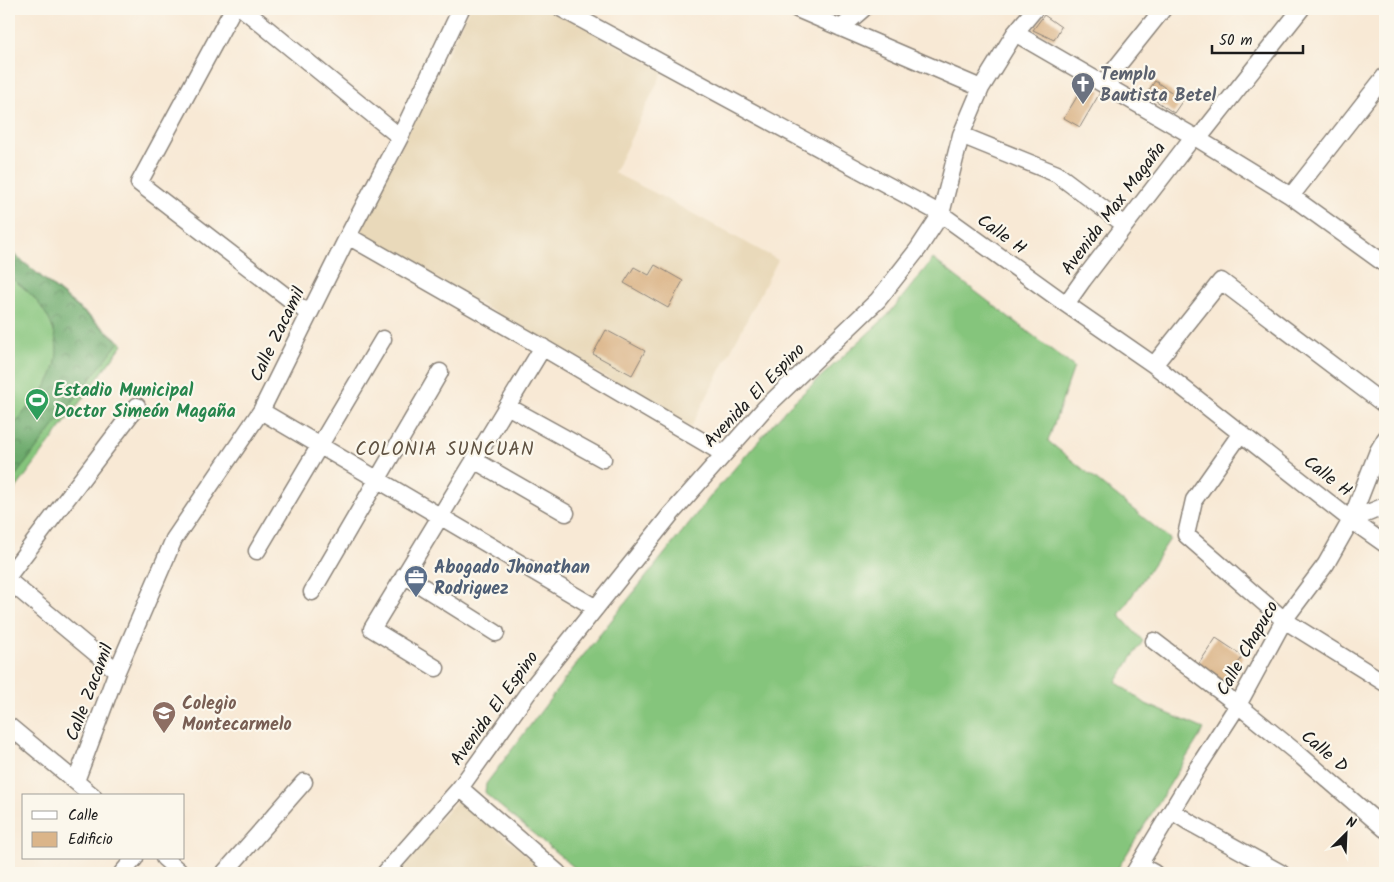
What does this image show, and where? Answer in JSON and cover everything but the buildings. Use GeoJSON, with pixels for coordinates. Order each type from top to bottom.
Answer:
{"type":"FeatureCollection","features":[{"type":"Feature","properties":{"kind":"street"},"geometry":{"type":"LineString","coordinates":[[233,9],[139,183],[309,314]]}},
{"type":"Feature","properties":{"kind":"street"},"geometry":{"type":"LineString","coordinates":[[243,9],[400,137]]}},
{"type":"Feature","properties":{"kind":"street","name":"Calle Zacamil"},"geometry":{"type":"LineString","coordinates":[[76,781],[118,671],[174,539],[261,411],[348,236],[400,137],[461,9]]}},
{"type":"Feature","properties":{"kind":"street","name":"Calle H"},"geometry":{"type":"LineString","coordinates":[[562,9],[940,214],[1154,365],[1351,520],[1385,544]]}},
{"type":"Feature","properties":{"kind":"street"},"geometry":{"type":"LineString","coordinates":[[797,9],[981,88]]}},
{"type":"Feature","properties":{"kind":"street"},"geometry":{"type":"LineString","coordinates":[[842,28],[863,9]]}},
{"type":"Feature","properties":{"kind":"street","name":"Avenida El Espino"},"geometry":{"type":"LineString","coordinates":[[385,873],[460,788],[530,690],[671,514],[765,408],[878,300],[918,249],[940,214],[961,136],[981,88],[1015,33],[1035,9]]}},
{"type":"Feature","properties":{"kind":"street"},"geometry":{"type":"LineString","coordinates":[[1104,84],[1163,9]]}},
{"type":"Feature","properties":{"kind":"street","name":"Avenida Max Magaña"},"geometry":{"type":"LineString","coordinates":[[1066,304],[1125,225],[1301,9]]}},
{"type":"Feature","properties":{"kind":"street"},"geometry":{"type":"LineString","coordinates":[[1015,33],[1291,196],[1383,256]]}},
{"type":"Feature","properties":{"kind":"street"},"geometry":{"type":"LineString","coordinates":[[1291,196],[1385,76]]}},
{"type":"Feature","properties":{"kind":"street"},"geometry":{"type":"LineString","coordinates":[[961,136],[1057,174],[1125,225]]}},
{"type":"Feature","properties":{"kind":"street"},"geometry":{"type":"LineString","coordinates":[[348,236],[543,347],[724,454]]}},
{"type":"Feature","properties":{"kind":"street"},"geometry":{"type":"LineString","coordinates":[[1154,365],[1221,282],[1385,405]]}},
{"type":"Feature","properties":{"kind":"street"},"geometry":{"type":"LineString","coordinates":[[257,552],[383,339]]}},
{"type":"Feature","properties":{"kind":"street"},"geometry":{"type":"LineString","coordinates":[[436,668],[372,629],[543,347]]}},
{"type":"Feature","properties":{"kind":"street"},"geometry":{"type":"LineString","coordinates":[[312,592],[440,372]]}},
{"type":"Feature","properties":{"kind":"street"},"geometry":{"type":"LineString","coordinates":[[9,575],[137,406]]}},
{"type":"Feature","properties":{"kind":"street"},"geometry":{"type":"LineString","coordinates":[[507,406],[603,459]]}},
{"type":"Feature","properties":{"kind":"street"},"geometry":{"type":"LineString","coordinates":[[261,411],[596,608]]}},
{"type":"Feature","properties":{"kind":"street"},"geometry":{"type":"LineString","coordinates":[[1241,433],[1194,500],[1186,535],[1284,620],[1385,683]]}},
{"type":"Feature","properties":{"kind":"street","name":"Calle Chapuco"},"geometry":{"type":"LineString","coordinates":[[1136,869],[1238,705],[1284,620],[1326,564],[1351,520],[1378,451],[1385,439]]}},
{"type":"Feature","properties":{"kind":"street"},"geometry":{"type":"LineString","coordinates":[[474,460],[566,513]]}},
{"type":"Feature","properties":{"kind":"street"},"geometry":{"type":"LineString","coordinates":[[1351,520],[1385,506]]}},
{"type":"Feature","properties":{"kind":"street"},"geometry":{"type":"LineString","coordinates":[[404,575],[496,633]]}},
{"type":"Feature","properties":{"kind":"street"},"geometry":{"type":"LineString","coordinates":[[9,581],[118,671]]}},
{"type":"Feature","properties":{"kind":"street","name":"Calle D"},"geometry":{"type":"LineString","coordinates":[[1154,641],[1238,705],[1385,829]]}},
{"type":"Feature","properties":{"kind":"street"},"geometry":{"type":"LineString","coordinates":[[9,726],[91,794]]}},
{"type":"Feature","properties":{"kind":"street"},"geometry":{"type":"LineString","coordinates":[[224,873],[304,782]]}},
{"type":"Feature","properties":{"kind":"street"},"geometry":{"type":"LineString","coordinates":[[460,788],[558,873]]}},
{"type":"Feature","properties":{"kind":"street"},"geometry":{"type":"LineString","coordinates":[[1172,811],[1188,822],[1280,873]]}},
{"type":"Feature","properties":{"kind":"street"},"geometry":{"type":"LineString","coordinates":[[122,873],[133,860]]}},
{"type":"Feature","properties":{"kind":"street"},"geometry":{"type":"LineString","coordinates":[[166,860],[181,873]]}},
{"type":"Feature","properties":{"kind":"street"},"geometry":{"type":"LineString","coordinates":[[1136,869],[1154,873]]}},
{"type":"Feature","properties":{"kind":"shaded area"},"geometry":{"type":"Polygon","coordinates":[[[469,9],[553,9],[663,71],[614,173],[655,193],[778,260],[691,427],[367,238],[361,227],[469,9]]]}},
{"type":"Feature","properties":{"kind":"shaded area"},"geometry":{"type":"Polygon","coordinates":[[[460,798],[547,873],[390,873],[460,798]]]}},
{"type":"Feature","properties":{"kind":"green space","name":"Estadio Municipal Doctor Simeón Magaña"},"geometry":{"type":"Polygon","coordinates":[[[9,250],[123,344],[9,498],[9,250]]]}},
{"type":"Feature","properties":{"kind":"green space"},"geometry":{"type":"Polygon","coordinates":[[[9,250],[119,342],[9,484],[9,434],[44,389],[53,373],[57,357],[56,341],[52,326],[45,312],[23,287],[9,277],[9,250]]]}},
{"type":"Feature","properties":{"kind":"green space"},"geometry":{"type":"Polygon","coordinates":[[[933,259],[1074,367],[1048,441],[1170,539],[1119,615],[1143,641],[1116,682],[1146,704],[1204,729],[1115,873],[581,873],[489,797],[485,792],[486,784],[578,662],[714,492],[788,407],[888,315],[933,259]]]}},
{"type":"Feature","properties":{"kind":"place","name":"Templo Bautista Betel"},"geometry":{"type":"Point","coordinates":[1083,105]}},
{"type":"Feature","properties":{"kind":"place","name":"Estadio Municipal Doctor Simeón Magaña"},"geometry":{"type":"Point","coordinates":[37,421]}},
{"type":"Feature","properties":{"kind":"place","name":"Abogado Jhonathan Rodriguez"},"geometry":{"type":"Point","coordinates":[416,598]}},
{"type":"Feature","properties":{"kind":"place","name":"Colegio Montecarmelo"},"geometry":{"type":"Point","coordinates":[164,734]}},
{"type":"Feature","properties":{"kind":"district","name":"COLONIA SUNCUAN"},"geometry":{"type":"Point","coordinates":[445,448]}}]}
